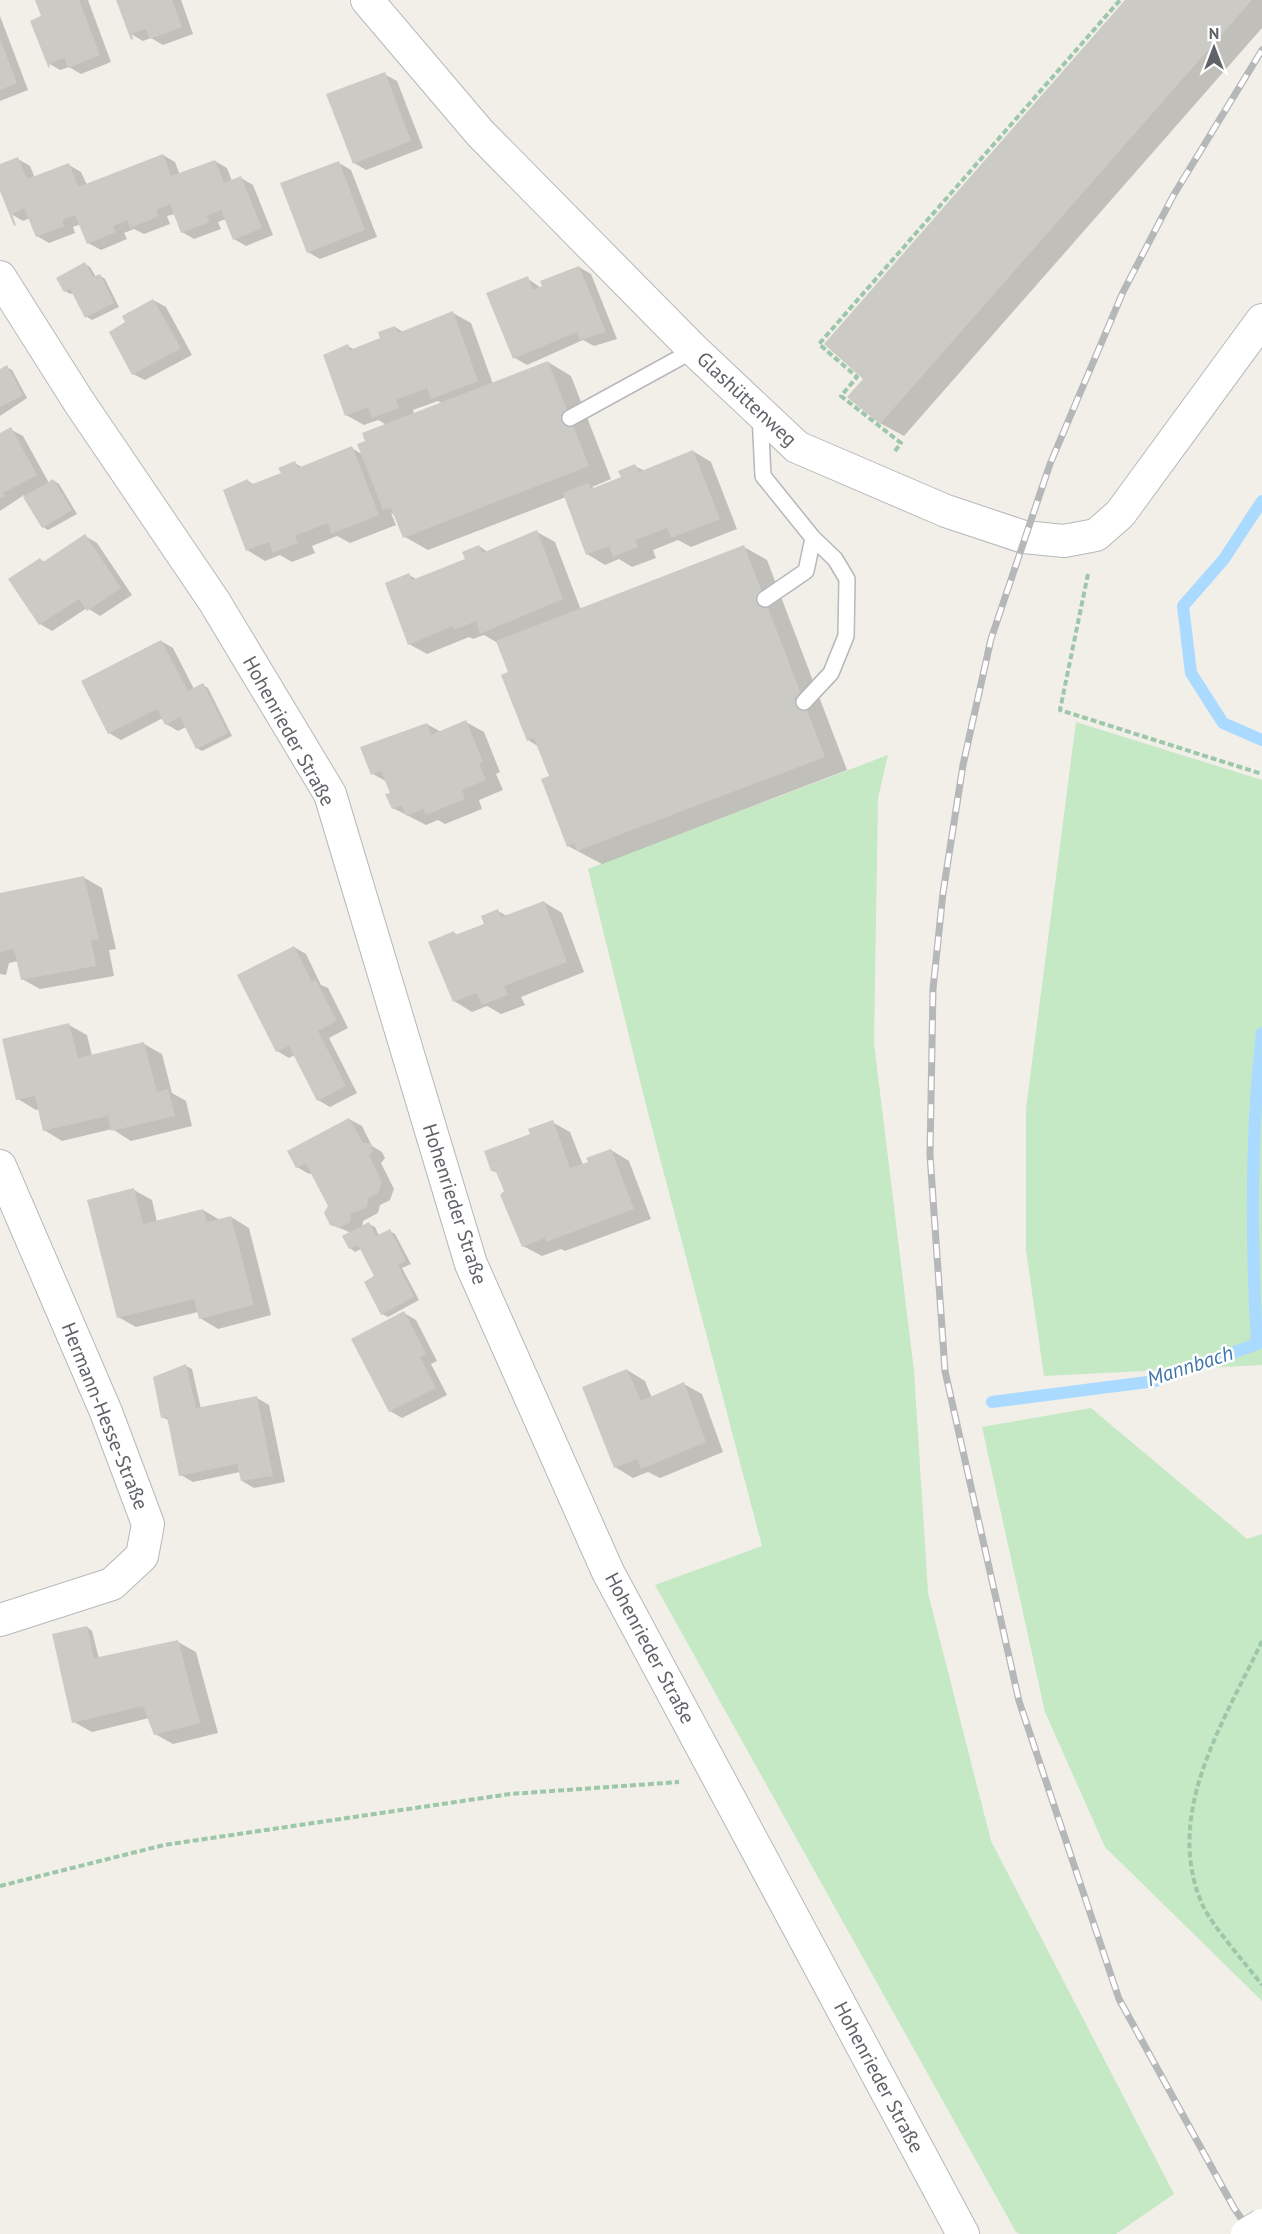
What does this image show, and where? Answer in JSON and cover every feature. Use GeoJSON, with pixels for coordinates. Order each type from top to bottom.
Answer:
{"type":"FeatureCollection","features":[{"type":"Feature","properties":{"kind":"street","name":"Glashüttenweg"},"geometry":{"type":"LineString","coordinates":[[366,0],[480,133],[694,350],[797,447],[946,511],[1024,537],[1064,541],[1096,536]]}},
{"type":"Feature","properties":{"kind":"street","name":"Hohenrieder Straße"},"geometry":{"type":"LineString","coordinates":[[0,277],[79,402],[214,601],[330,794],[471,1264],[608,1572],[963,2234]]}},
{"type":"Feature","properties":{"kind":"street"},"geometry":{"type":"LineString","coordinates":[[1096,536],[1120,514],[1262,320]]}},
{"type":"Feature","properties":{"kind":"street","name":"Hermann-Hesse-Straße"},"geometry":{"type":"LineString","coordinates":[[0,1167],[106,1412],[148,1524],[142,1556],[112,1584],[0,1620]]}},
{"type":"Feature","properties":{"kind":"street"},"geometry":{"type":"LineString","coordinates":[[1247,2234],[1262,2225]]}},
{"type":"Feature","properties":{"kind":"lane"},"geometry":{"type":"LineString","coordinates":[[570,418],[694,350]]}},
{"type":"Feature","properties":{"kind":"lane"},"geometry":{"type":"LineString","coordinates":[[760,413],[764,476],[813,538],[835,559],[847,579],[846,636],[831,673],[804,702]]}},
{"type":"Feature","properties":{"kind":"lane"},"geometry":{"type":"LineString","coordinates":[[765,599],[806,571],[813,538]]}},
{"type":"Feature","properties":{"kind":"path"},"geometry":{"type":"LineString","coordinates":[[873,480],[901,443],[841,396],[857,377],[819,344],[1120,0]]}},
{"type":"Feature","properties":{"kind":"path"},"geometry":{"type":"LineString","coordinates":[[1096,536],[1060,710],[1262,774]]}},
{"type":"Feature","properties":{"kind":"path"},"geometry":{"type":"LineString","coordinates":[[1262,1641],[1200,1773],[1190,1820],[1189,1866],[1203,1906],[1262,1985]]}},
{"type":"Feature","properties":{"kind":"path"},"geometry":{"type":"LineString","coordinates":[[0,1886],[164,1845],[510,1794],[719,1779]]}},
{"type":"Feature","properties":{"kind":"green space"},"geometry":{"type":"Polygon","coordinates":[[[1076,722],[1262,780],[1262,1365],[1044,1376],[1026,1250],[1026,1109],[1076,722]]]}},
{"type":"Feature","properties":{"kind":"green space"},"geometry":{"type":"Polygon","coordinates":[[[888,755],[878,798],[874,1043],[914,1371],[928,1593],[991,1841],[1174,2194],[1116,2234],[1020,2234],[1016,2232],[655,1585],[762,1546],[646,1105],[588,869],[888,755]]]}},
{"type":"Feature","properties":{"kind":"green space"},"geometry":{"type":"Polygon","coordinates":[[[1091,1408],[1247,1539],[1262,1534],[1262,2001],[1105,1847],[1045,1712],[982,1427],[1091,1408]]]}},
{"type":"Feature","properties":{"kind":"building"},"geometry":{"type":"Polygon","coordinates":[[[35,0],[79,0],[100,55],[68,68],[64,58],[50,63],[49,69],[30,21],[41,16],[35,0]]]}},
{"type":"Feature","properties":{"kind":"building"},"geometry":{"type":"Polygon","coordinates":[[[116,0],[172,0],[182,27],[150,39],[146,29],[132,34],[133,39],[131,40],[116,0]]]}},
{"type":"Feature","properties":{"kind":"building"},"geometry":{"type":"Polygon","coordinates":[[[1125,0],[1252,0],[880,424],[847,397],[863,379],[824,344],[1125,0]]]}},
{"type":"Feature","properties":{"kind":"building"},"geometry":{"type":"Polygon","coordinates":[[[0,39],[17,83],[0,90],[0,39]]]}},
{"type":"Feature","properties":{"kind":"building"},"geometry":{"type":"Polygon","coordinates":[[[385,72],[411,141],[353,164],[326,94],[385,72]]]}},
{"type":"Feature","properties":{"kind":"building"},"geometry":{"type":"Polygon","coordinates":[[[163,154],[171,176],[215,160],[224,183],[241,176],[262,228],[233,240],[221,210],[207,216],[210,222],[181,233],[170,204],[156,210],[158,217],[130,228],[127,220],[113,226],[116,232],[87,244],[75,215],[62,220],[64,226],[36,237],[24,208],[12,214],[16,225],[14,226],[0,191],[0,164],[18,157],[27,179],[69,163],[78,187],[163,154]]]}},
{"type":"Feature","properties":{"kind":"building"},"geometry":{"type":"Polygon","coordinates":[[[339,161],[365,230],[307,253],[280,183],[339,161]]]}},
{"type":"Feature","properties":{"kind":"building"},"geometry":{"type":"Polygon","coordinates":[[[85,262],[93,277],[100,274],[114,303],[85,318],[70,289],[64,292],[56,278],[85,262]]]}},
{"type":"Feature","properties":{"kind":"building"},"geometry":{"type":"Polygon","coordinates":[[[579,266],[606,332],[580,340],[577,332],[513,359],[486,293],[528,276],[533,290],[542,286],[540,281],[579,266]]]}},
{"type":"Feature","properties":{"kind":"building"},"geometry":{"type":"Polygon","coordinates":[[[153,299],[181,348],[132,375],[109,332],[125,322],[122,316],[153,299]]]}},
{"type":"Feature","properties":{"kind":"building"},"geometry":{"type":"Polygon","coordinates":[[[453,311],[478,381],[431,399],[427,388],[396,400],[399,408],[372,418],[368,407],[345,416],[323,355],[348,344],[350,350],[380,338],[378,332],[395,326],[398,333],[453,311]]]}},
{"type":"Feature","properties":{"kind":"building"},"geometry":{"type":"Polygon","coordinates":[[[548,361],[589,466],[403,538],[391,508],[383,510],[357,444],[365,441],[362,433],[548,361]]]}},
{"type":"Feature","properties":{"kind":"building"},"geometry":{"type":"Polygon","coordinates":[[[7,365],[23,395],[0,407],[0,369],[7,365]]]}},
{"type":"Feature","properties":{"kind":"building"},"geometry":{"type":"Polygon","coordinates":[[[11,427],[37,475],[3,493],[5,496],[0,498],[0,433],[11,427]]]}},
{"type":"Feature","properties":{"kind":"building"},"geometry":{"type":"Polygon","coordinates":[[[352,446],[379,515],[331,534],[328,523],[295,536],[298,543],[273,553],[269,542],[246,551],[223,490],[248,479],[250,485],[281,473],[278,468],[295,461],[298,468],[352,446]]]}},
{"type":"Feature","properties":{"kind":"building"},"geometry":{"type":"Polygon","coordinates":[[[693,450],[720,519],[671,538],[667,528],[635,540],[638,547],[613,557],[609,546],[586,555],[563,493],[588,483],[591,489],[621,477],[618,471],[635,464],[639,472],[693,450]]]}},
{"type":"Feature","properties":{"kind":"building"},"geometry":{"type":"Polygon","coordinates":[[[53,479],[72,510],[42,528],[23,497],[53,479]]]}},
{"type":"Feature","properties":{"kind":"building"},"geometry":{"type":"Polygon","coordinates":[[[537,530],[563,599],[480,634],[476,621],[454,630],[453,626],[408,645],[385,583],[409,573],[412,580],[465,559],[462,552],[479,545],[482,553],[537,530]]]}},
{"type":"Feature","properties":{"kind":"building"},"geometry":{"type":"Polygon","coordinates":[[[85,534],[121,588],[87,611],[79,599],[39,625],[8,579],[40,558],[43,562],[85,534]]]}},
{"type":"Feature","properties":{"kind":"building"},"geometry":{"type":"Polygon","coordinates":[[[744,545],[825,757],[577,851],[574,843],[567,847],[541,779],[549,776],[534,738],[527,741],[501,675],[508,672],[496,641],[744,545]]]}},
{"type":"Feature","properties":{"kind":"building"},"geometry":{"type":"Polygon","coordinates":[[[161,640],[188,691],[203,683],[228,733],[196,749],[180,717],[165,725],[157,709],[108,734],[81,681],[161,640]]]}},
{"type":"Feature","properties":{"kind":"building"},"geometry":{"type":"Polygon","coordinates":[[[466,720],[483,762],[479,764],[486,780],[462,790],[465,799],[426,815],[423,809],[406,816],[402,805],[392,809],[385,794],[390,793],[381,771],[371,775],[360,747],[427,723],[431,735],[466,720]]]}},
{"type":"Feature","properties":{"kind":"building"},"geometry":{"type":"Polygon","coordinates":[[[84,876],[99,939],[91,940],[96,966],[21,980],[14,949],[0,952],[0,893],[84,876]]]}},
{"type":"Feature","properties":{"kind":"building"},"geometry":{"type":"Polygon","coordinates":[[[544,901],[567,962],[504,986],[508,995],[482,1005],[477,993],[453,1002],[428,942],[454,931],[455,935],[484,924],[481,916],[498,909],[501,917],[544,901]]]}},
{"type":"Feature","properties":{"kind":"building"},"geometry":{"type":"Polygon","coordinates":[[[294,946],[312,982],[316,980],[337,1021],[318,1031],[346,1086],[317,1101],[289,1046],[276,1052],[237,975],[294,946]]]}},
{"type":"Feature","properties":{"kind":"building"},"geometry":{"type":"Polygon","coordinates":[[[69,1023],[78,1058],[144,1042],[157,1092],[168,1089],[175,1116],[111,1131],[108,1116],[43,1131],[35,1096],[16,1100],[2,1039],[69,1023]]]}},
{"type":"Feature","properties":{"kind":"building"},"geometry":{"type":"Polygon","coordinates":[[[349,1118],[363,1143],[370,1143],[373,1151],[369,1156],[382,1182],[378,1193],[368,1199],[367,1207],[351,1214],[350,1222],[339,1228],[330,1225],[324,1213],[328,1206],[306,1164],[296,1168],[287,1151],[349,1118]]]}},
{"type":"Feature","properties":{"kind":"building"},"geometry":{"type":"Polygon","coordinates":[[[553,1120],[570,1168],[588,1162],[586,1158],[611,1149],[634,1209],[546,1242],[545,1238],[522,1247],[500,1195],[504,1191],[496,1172],[491,1171],[484,1151],[530,1134],[528,1129],[553,1120]]]}},
{"type":"Feature","properties":{"kind":"building"},"geometry":{"type":"Polygon","coordinates":[[[134,1188],[143,1224],[203,1209],[207,1222],[231,1216],[254,1305],[199,1319],[194,1299],[117,1318],[87,1200],[134,1188]]]}},
{"type":"Feature","properties":{"kind":"building"},"geometry":{"type":"Polygon","coordinates":[[[369,1222],[376,1236],[390,1229],[406,1261],[398,1265],[414,1297],[381,1315],[364,1282],[374,1276],[358,1245],[349,1249],[342,1236],[369,1222]]]}},
{"type":"Feature","properties":{"kind":"building"},"geometry":{"type":"Polygon","coordinates":[[[404,1311],[426,1354],[420,1357],[436,1388],[389,1412],[351,1339],[404,1311]]]}},
{"type":"Feature","properties":{"kind":"building"},"geometry":{"type":"Polygon","coordinates":[[[186,1364],[196,1408],[257,1396],[273,1476],[241,1481],[237,1464],[179,1476],[167,1417],[161,1418],[153,1377],[186,1364]]]}},
{"type":"Feature","properties":{"kind":"building"},"geometry":{"type":"Polygon","coordinates":[[[627,1369],[641,1401],[684,1382],[706,1442],[641,1469],[637,1459],[614,1468],[582,1387],[627,1369]]]}},
{"type":"Feature","properties":{"kind":"building"},"geometry":{"type":"Polygon","coordinates":[[[87,1626],[94,1658],[178,1640],[200,1723],[154,1735],[143,1706],[72,1723],[52,1634],[87,1626]]]}},
{"type":"Feature","properties":{"kind":"waterway","name":"Mannbach"},"geometry":{"type":"LineString","coordinates":[[1262,501],[1224,559],[1183,606],[1191,673],[1223,723],[1262,740]]}},
{"type":"Feature","properties":{"kind":"waterway","name":"Mannbach"},"geometry":{"type":"LineString","coordinates":[[992,1402],[1155,1381],[1257,1344],[1253,1188],[1255,1111],[1262,1033]]}},
{"type":"Feature","properties":{"kind":"railway"},"geometry":{"type":"LineString","coordinates":[[1252,2234],[1234,2208],[1119,1999],[1019,1701],[945,1371],[930,1155],[933,989],[943,893],[963,765],[991,639],[1050,464],[1123,292],[1173,196],[1262,50]]}}]}
